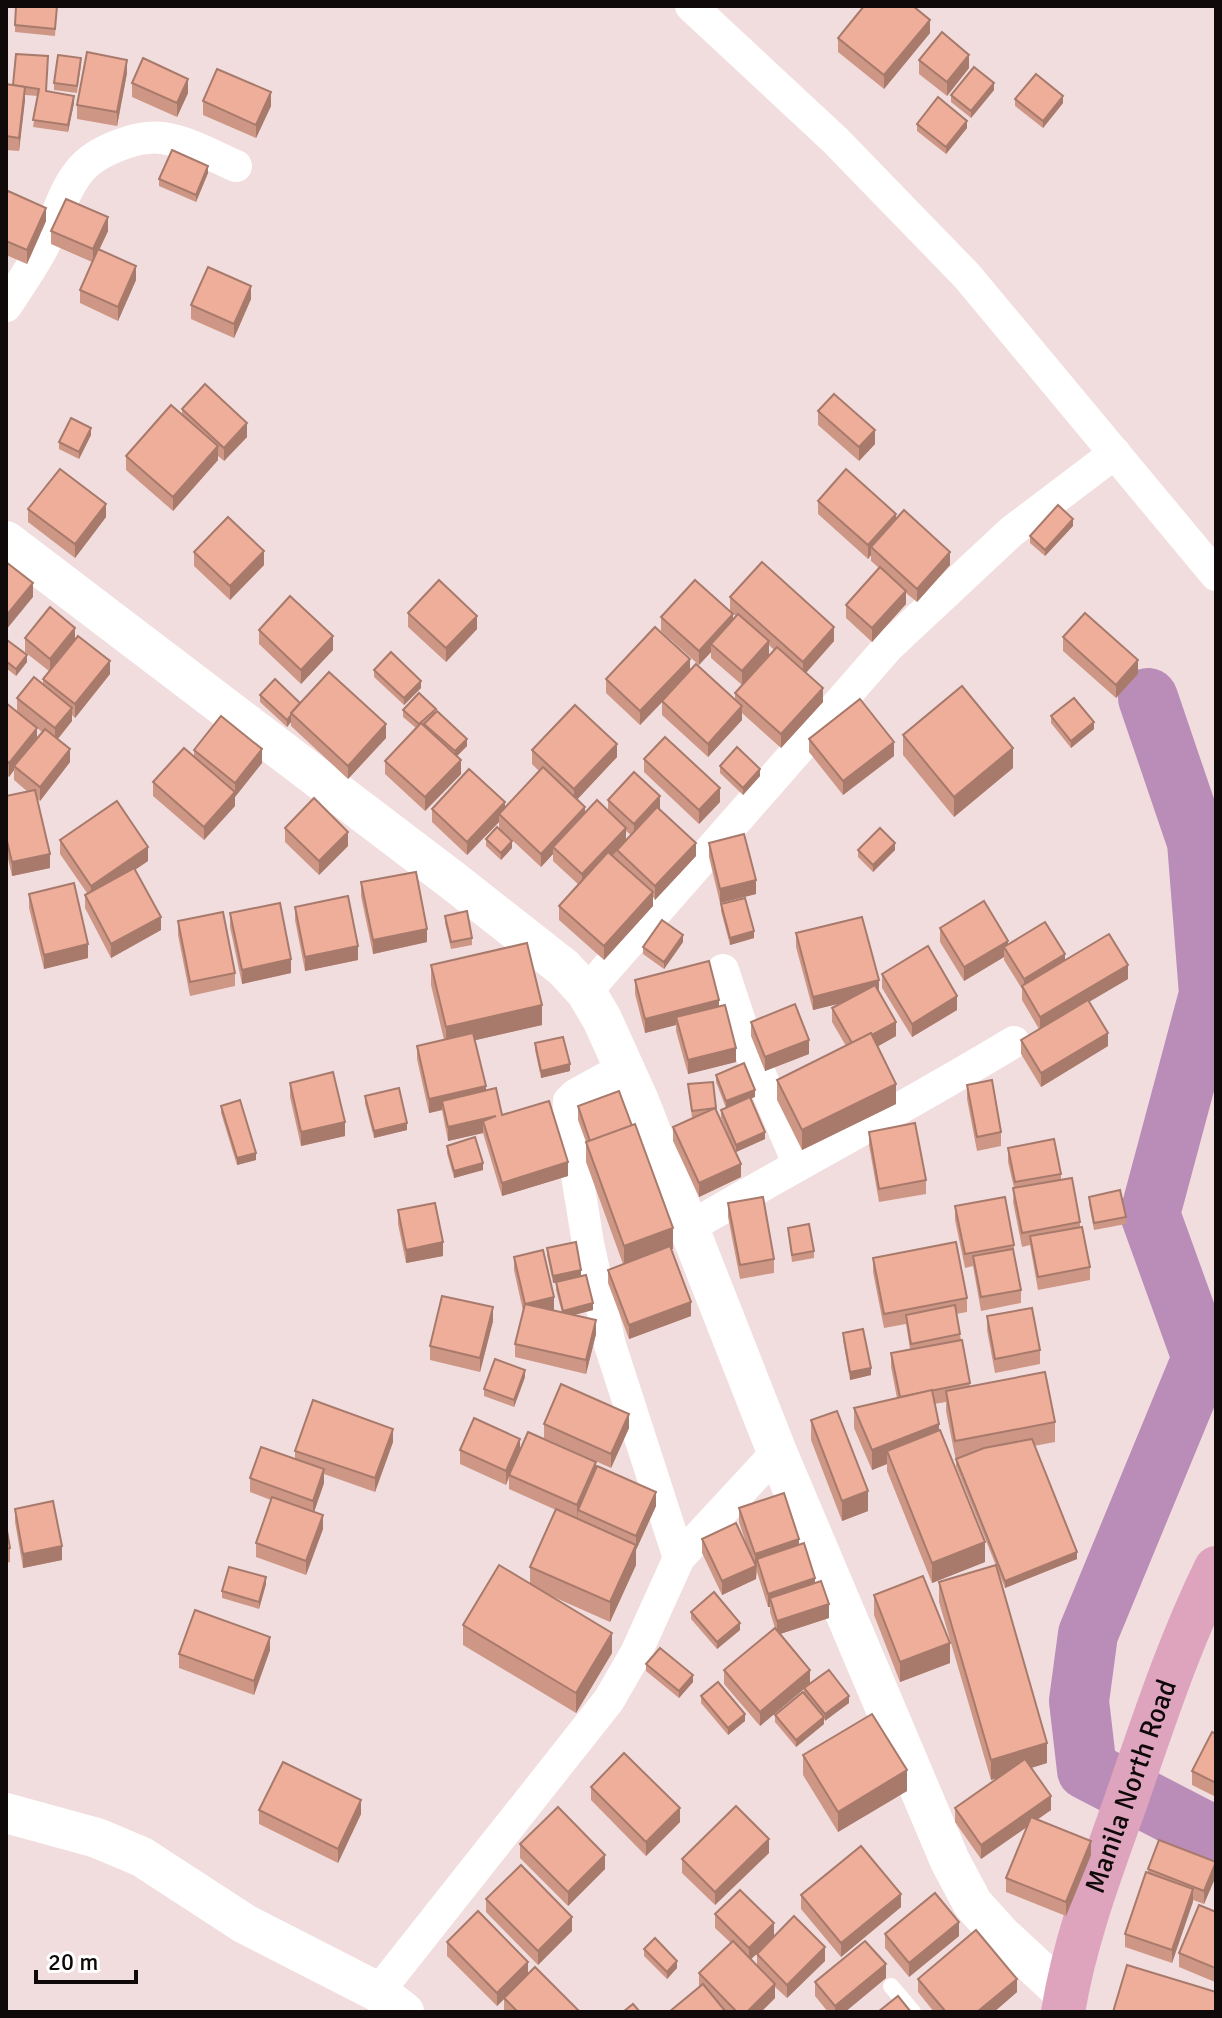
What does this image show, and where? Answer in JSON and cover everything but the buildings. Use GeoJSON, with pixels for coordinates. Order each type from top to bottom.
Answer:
{"type":"FeatureCollection","features":[{"type":"Feature","properties":{"kind":"highway","name":"Manila North Road"},"geometry":{"type":"LineString","coordinates":[[1065,2004],[1088,1906],[1196,1610],[1216,1568]]}},
{"type":"Feature","properties":{"kind":"street"},"geometry":{"type":"LineString","coordinates":[[691,6],[835,140],[967,276],[1216,575]]}},
{"type":"Feature","properties":{"kind":"street"},"geometry":{"type":"LineString","coordinates":[[6,306],[41,251],[82,167],[101,154],[142,139],[159,137],[236,166]]}},
{"type":"Feature","properties":{"kind":"street"},"geometry":{"type":"LineString","coordinates":[[586,992],[889,646],[1012,531],[1115,453]]}},
{"type":"Feature","properties":{"kind":"street"},"geometry":{"type":"LineString","coordinates":[[6,541],[452,880],[564,968],[586,992],[624,1068],[690,1227],[777,1452],[944,1847],[973,1904],[1065,2004]]}},
{"type":"Feature","properties":{"kind":"street"},"geometry":{"type":"LineString","coordinates":[[723,970],[748,1046],[798,1163]]}},
{"type":"Feature","properties":{"kind":"street"},"geometry":{"type":"LineString","coordinates":[[690,1227],[798,1163],[935,1090],[1014,1042]]}},
{"type":"Feature","properties":{"kind":"street"},"geometry":{"type":"LineString","coordinates":[[624,1068],[575,1095],[569,1101],[568,1120],[588,1243],[610,1345],[679,1558]]}},
{"type":"Feature","properties":{"kind":"street"},"geometry":{"type":"LineString","coordinates":[[6,1813],[97,1838],[142,1857],[245,1924],[391,2002],[609,1700],[636,1653],[679,1558],[777,1452]]}},
{"type":"Feature","properties":{"kind":"lane"},"geometry":{"type":"LineString","coordinates":[[891,1986],[913,2012]]}},
{"type":"Feature","properties":{"kind":"waterway"},"geometry":{"type":"LineString","coordinates":[[1148,698],[1197,842],[1209,994],[1150,1214],[1202,1358],[1088,1634],[1079,1701],[1087,1770],[1216,1837]]}}]}
